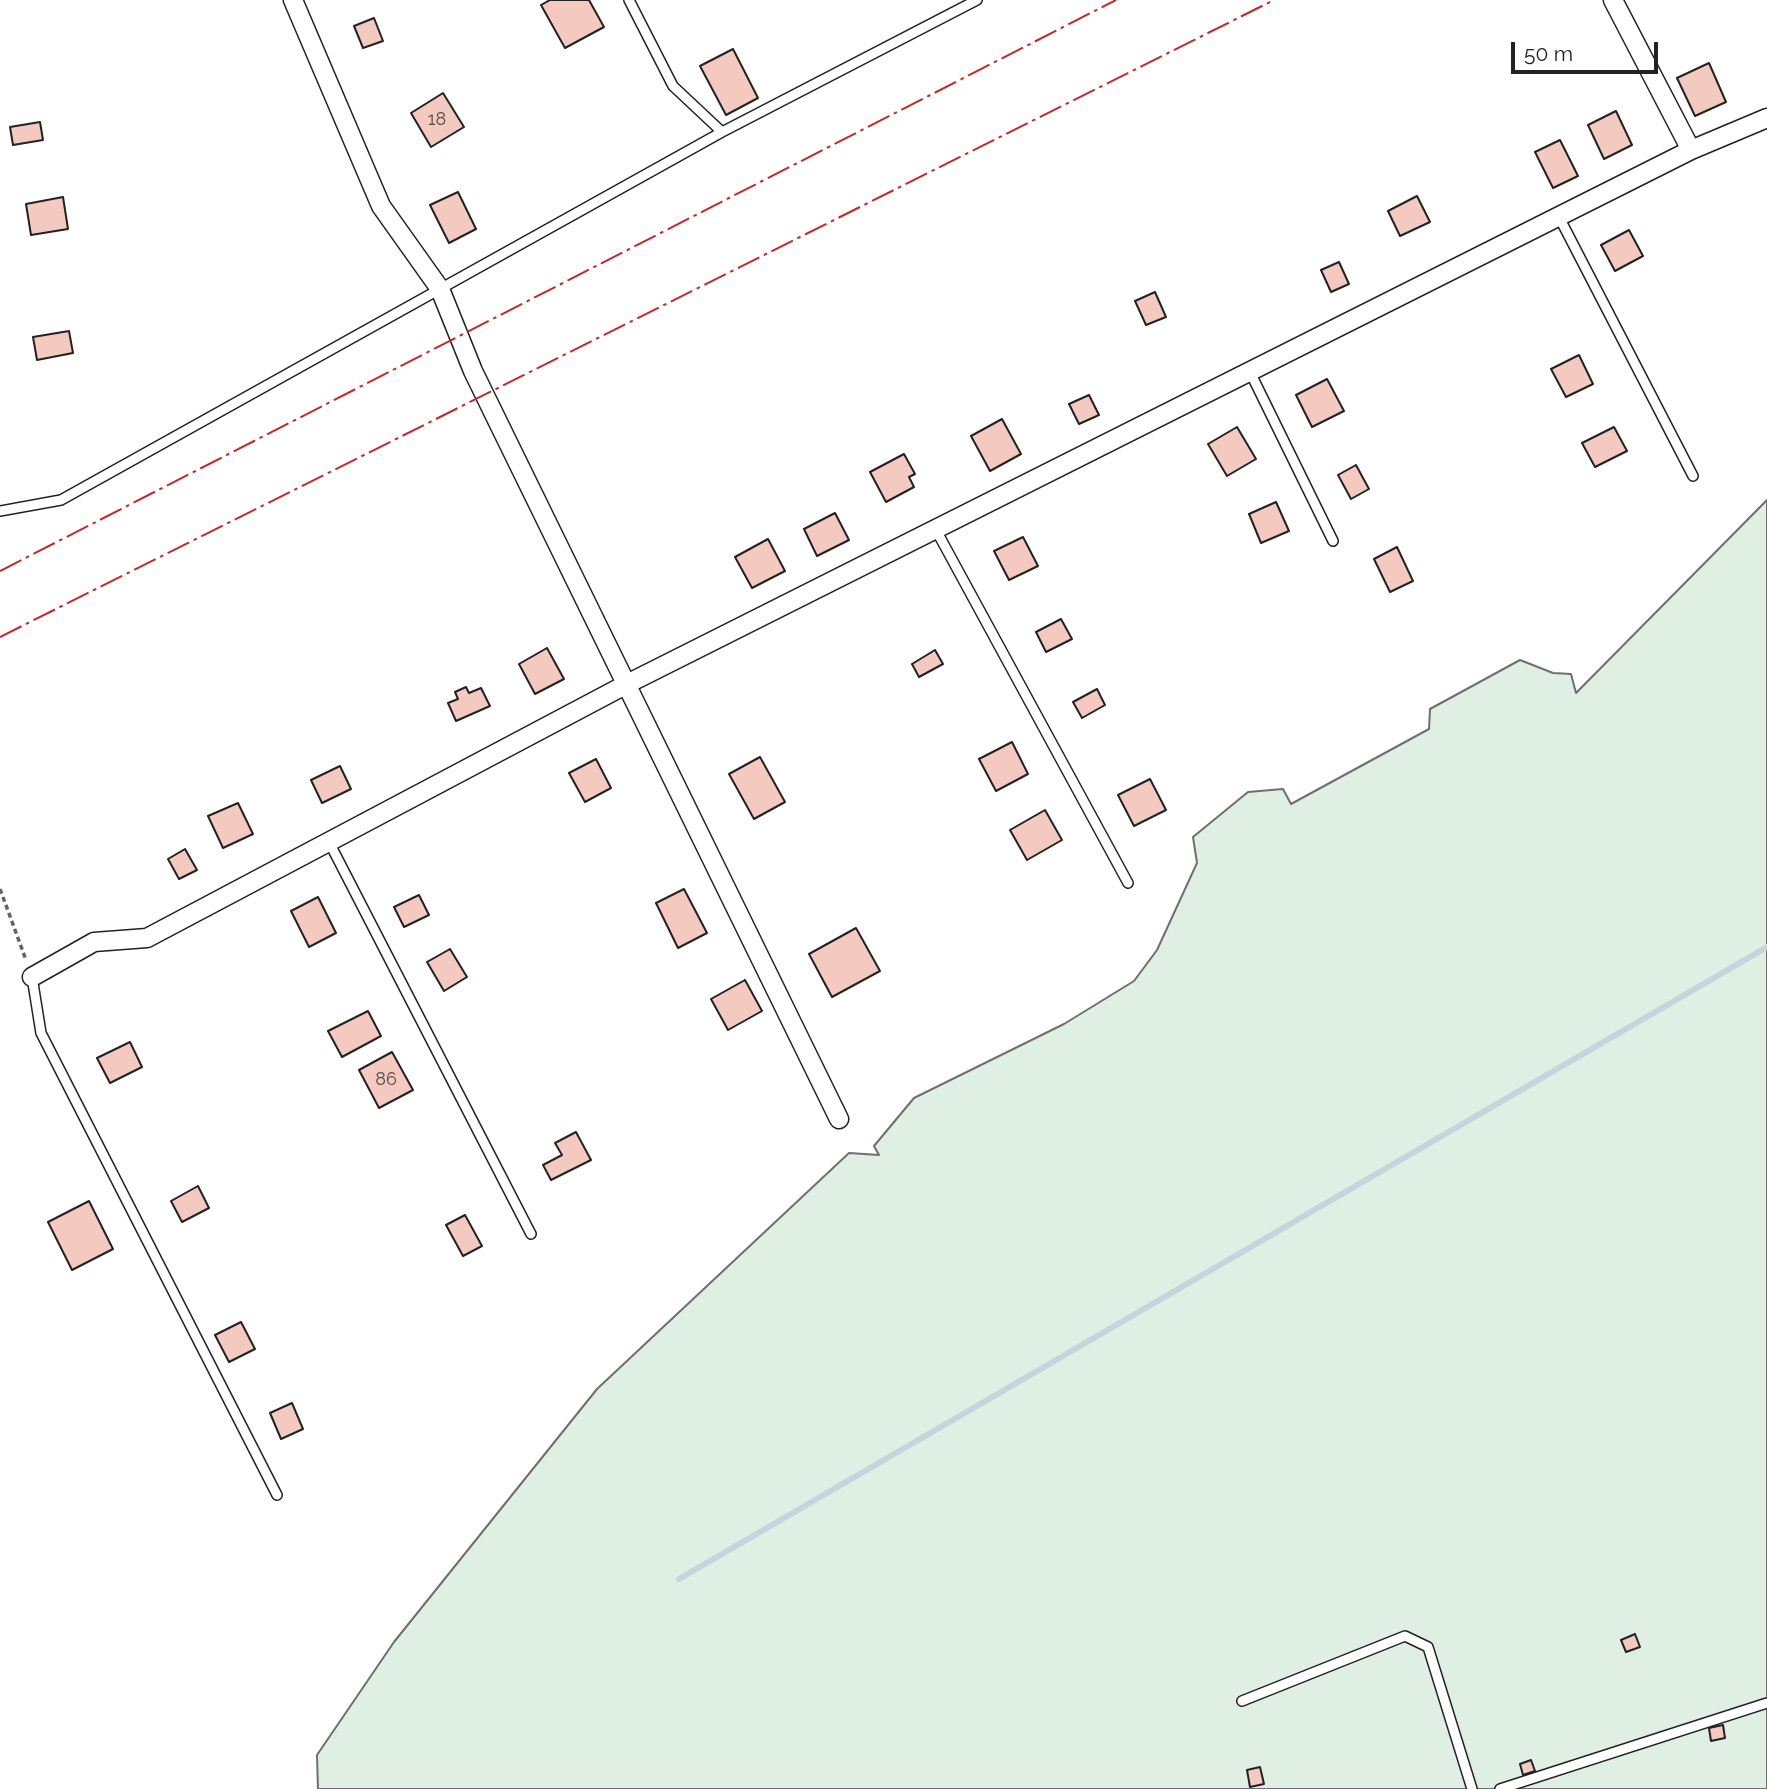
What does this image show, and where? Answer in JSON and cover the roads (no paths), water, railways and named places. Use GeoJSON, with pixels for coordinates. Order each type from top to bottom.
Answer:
{"type":"FeatureCollection","features":[{"type":"Feature","properties":{"kind":"street"},"geometry":{"type":"LineString","coordinates":[[293,0],[380,206],[440,289],[473,371],[839,1119]]}},
{"type":"Feature","properties":{"kind":"street"},"geometry":{"type":"LineString","coordinates":[[1613,0],[1691,150]]}},
{"type":"Feature","properties":{"kind":"street"},"geometry":{"type":"LineString","coordinates":[[32,977],[94,942],[147,938],[627,684],[1691,150],[1767,118]]}},
{"type":"Feature","properties":{"kind":"lane"},"geometry":{"type":"LineString","coordinates":[[629,0],[673,86],[722,132]]}},
{"type":"Feature","properties":{"kind":"lane"},"geometry":{"type":"LineString","coordinates":[[0,512],[61,500],[722,132],[977,0]]}},
{"type":"Feature","properties":{"kind":"lane"},"geometry":{"type":"LineString","coordinates":[[1559,218],[1693,477]]}},
{"type":"Feature","properties":{"kind":"lane"},"geometry":{"type":"LineString","coordinates":[[1250,372],[1333,541]]}},
{"type":"Feature","properties":{"kind":"lane"},"geometry":{"type":"LineString","coordinates":[[936,530],[1128,883]]}},
{"type":"Feature","properties":{"kind":"lane"},"geometry":{"type":"LineString","coordinates":[[329,842],[531,1234]]}},
{"type":"Feature","properties":{"kind":"lane"},"geometry":{"type":"LineString","coordinates":[[32,977],[41,1033],[277,1495]]}},
{"type":"Feature","properties":{"kind":"lane"},"geometry":{"type":"LineString","coordinates":[[1242,1701],[1405,1636],[1428,1647],[1472,1789]]}},
{"type":"Feature","properties":{"kind":"lane"},"geometry":{"type":"LineString","coordinates":[[1500,1789],[1767,1703]]}},
{"type":"Feature","properties":{"kind":"waterway"},"geometry":{"type":"LineString","coordinates":[[679,1579],[1767,947]]}}]}
